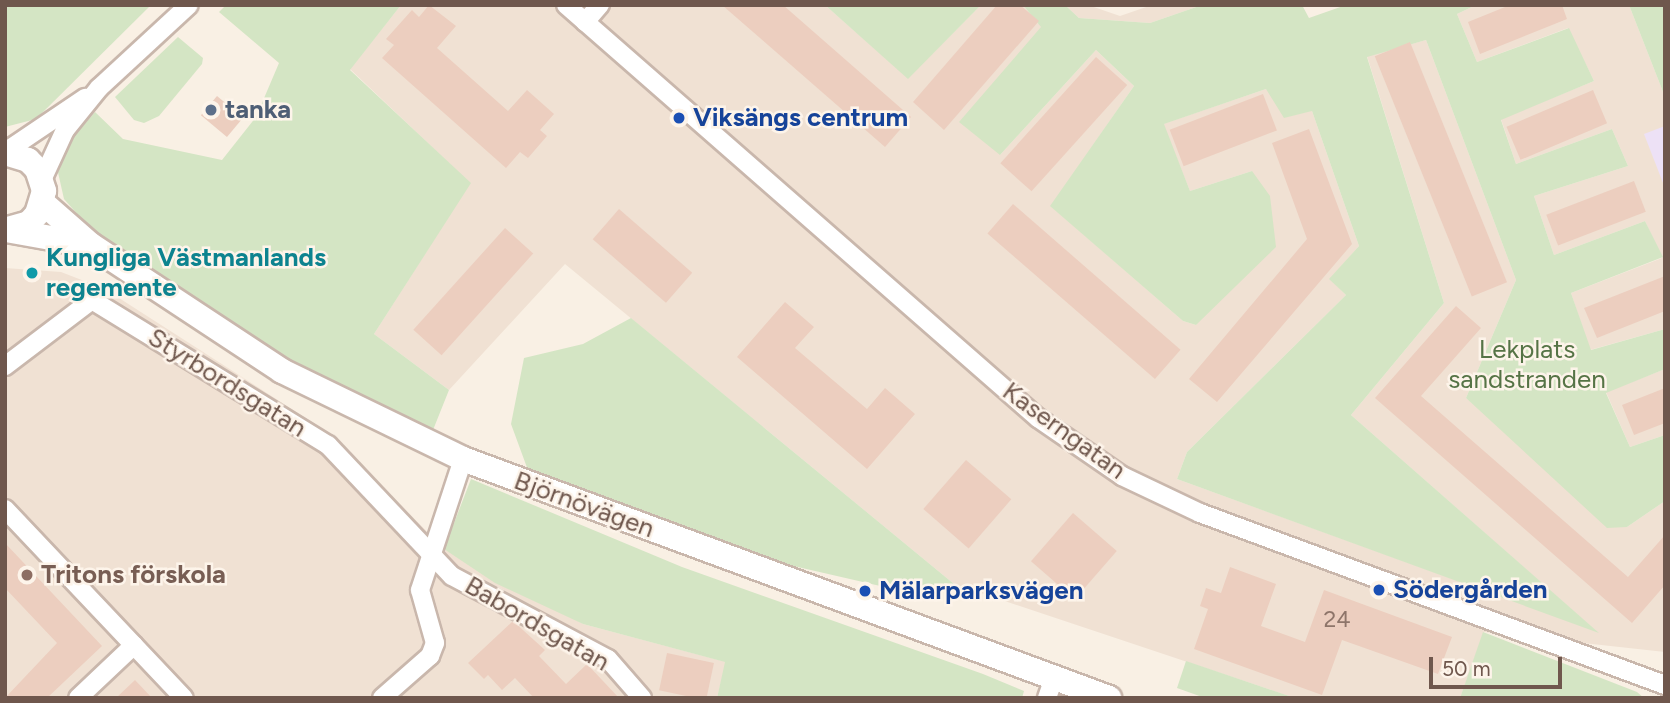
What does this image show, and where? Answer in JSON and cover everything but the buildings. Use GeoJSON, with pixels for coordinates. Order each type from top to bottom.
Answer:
{"type":"FeatureCollection","features":[{"type":"Feature","properties":{"kind":"main road","name":"Björnövägen"},"geometry":{"type":"LineString","coordinates":[[5,153],[28,160],[43,191],[91,245],[282,371],[463,459],[1051,688],[1109,698]]}},
{"type":"Feature","properties":{"kind":"main road"},"geometry":{"type":"LineString","coordinates":[[5,230],[29,223],[43,191]]}},
{"type":"Feature","properties":{"kind":"main road","name":"Björnövägen"},"geometry":{"type":"LineString","coordinates":[[5,230],[91,245]]}},
{"type":"Feature","properties":{"kind":"street"},"geometry":{"type":"LineString","coordinates":[[43,191],[65,130],[99,89],[189,5]]}},
{"type":"Feature","properties":{"kind":"street","name":"Kaserngatan"},"geometry":{"type":"LineString","coordinates":[[566,5],[1038,418],[1122,476],[1200,513],[1665,685]]}},
{"type":"Feature","properties":{"kind":"street"},"geometry":{"type":"LineString","coordinates":[[585,22],[600,5]]}},
{"type":"Feature","properties":{"kind":"street"},"geometry":{"type":"LineString","coordinates":[[5,153],[99,89]]}},
{"type":"Feature","properties":{"kind":"street","name":"Styrbordsgatan"},"geometry":{"type":"LineString","coordinates":[[5,366],[92,300],[328,445],[431,552]]}},
{"type":"Feature","properties":{"kind":"street"},"geometry":{"type":"LineString","coordinates":[[382,698],[430,656],[435,643],[420,590],[463,459]]}},
{"type":"Feature","properties":{"kind":"street"},"geometry":{"type":"LineString","coordinates":[[5,509],[184,698]]}},
{"type":"Feature","properties":{"kind":"street","name":"Babordsgatan"},"geometry":{"type":"LineString","coordinates":[[431,552],[452,576],[608,659],[642,698]]}},
{"type":"Feature","properties":{"kind":"street"},"geometry":{"type":"LineString","coordinates":[[78,698],[134,645]]}},
{"type":"Feature","properties":{"kind":"shaded area"},"geometry":{"type":"Polygon","coordinates":[[[401,5],[825,5],[908,78],[981,5],[1023,5],[1042,27],[1000,155],[1096,50],[1134,86],[1051,206],[1183,321],[1196,325],[1252,171],[1190,191],[1163,124],[1266,89],[1312,111],[1359,246],[1330,279],[1346,295],[1187,452],[1177,479],[1596,631],[1351,415],[1444,303],[1367,56],[1426,40],[1516,280],[1466,398],[1627,527],[1665,501],[1665,652],[1484,632],[1460,698],[1295,698],[954,584],[565,264],[449,390],[374,334],[470,183],[350,69],[401,5]]]}},
{"type":"Feature","properties":{"kind":"shaded area"},"geometry":{"type":"Polygon","coordinates":[[[1065,5],[1088,5],[1120,16],[1152,5],[1202,5],[1150,23],[1079,18],[1065,5]]]}},
{"type":"Feature","properties":{"kind":"shaded area"},"geometry":{"type":"Polygon","coordinates":[[[1476,5],[1629,5],[1665,97],[1665,329],[1590,350],[1571,293],[1662,258],[1645,221],[1554,255],[1534,196],[1628,166],[1612,129],[1516,164],[1501,119],[1594,81],[1568,28],[1477,62],[1457,14],[1476,5]]]}},
{"type":"Feature","properties":{"kind":"shaded area"},"geometry":{"type":"Polygon","coordinates":[[[1665,126],[1665,188],[1644,134],[1665,126]]]}},
{"type":"Feature","properties":{"kind":"shaded area"},"geometry":{"type":"Polygon","coordinates":[[[5,268],[61,272],[105,289],[332,435],[444,549],[583,624],[726,662],[717,698],[5,698],[5,268]]]}},
{"type":"Feature","properties":{"kind":"shaded area"},"geometry":{"type":"Polygon","coordinates":[[[1665,369],[1665,435],[1630,447],[1606,392],[1665,369]]]}},
{"type":"Feature","properties":{"kind":"green space"},"geometry":{"type":"Polygon","coordinates":[[[5,5],[151,5],[36,119],[5,127],[5,5]]]}},
{"type":"Feature","properties":{"kind":"green space"},"geometry":{"type":"Polygon","coordinates":[[[226,5],[401,5],[350,70],[471,183],[374,334],[449,390],[431,435],[376,410],[188,304],[86,224],[64,199],[57,168],[64,148],[95,112],[123,139],[222,160],[256,117],[279,63],[219,12],[226,5]]]}},
{"type":"Feature","properties":{"kind":"green space"},"geometry":{"type":"Polygon","coordinates":[[[825,5],[981,5],[908,79],[825,5]]]}},
{"type":"Feature","properties":{"kind":"green space","name":"Lekplats sandstranden"},"geometry":{"type":"Polygon","coordinates":[[[1023,5],[1065,5],[1079,18],[1150,23],[1202,5],[1302,5],[1309,18],[1346,5],[1476,5],[1457,14],[1477,62],[1569,28],[1594,81],[1501,120],[1516,164],[1612,129],[1628,166],[1534,196],[1554,255],[1645,221],[1663,257],[1571,293],[1591,350],[1665,329],[1665,369],[1606,393],[1630,447],[1665,435],[1665,501],[1627,527],[1607,528],[1466,398],[1516,280],[1426,40],[1367,57],[1444,303],[1351,415],[1599,633],[1177,479],[1187,452],[1346,295],[1329,279],[1359,246],[1312,111],[1284,118],[1266,89],[1164,124],[1190,191],[1252,171],[1270,196],[1276,247],[1196,325],[1183,321],[1050,206],[1134,86],[1096,50],[1000,155],[959,122],[1041,27],[1023,5]]]}},
{"type":"Feature","properties":{"kind":"green space"},"geometry":{"type":"Polygon","coordinates":[[[1629,5],[1665,5],[1665,97],[1629,5]]]}},
{"type":"Feature","properties":{"kind":"green space"},"geometry":{"type":"Polygon","coordinates":[[[178,37],[203,58],[202,64],[159,116],[144,123],[134,120],[115,97],[178,37]]]}},
{"type":"Feature","properties":{"kind":"green space"},"geometry":{"type":"Polygon","coordinates":[[[631,318],[954,584],[902,591],[754,557],[529,473],[511,424],[524,358],[583,344],[631,318]]]}},
{"type":"Feature","properties":{"kind":"green space"},"geometry":{"type":"Polygon","coordinates":[[[471,479],[682,567],[983,674],[1024,691],[1022,698],[717,698],[725,662],[583,624],[495,583],[444,549],[471,479]]]}},
{"type":"Feature","properties":{"kind":"green space"},"geometry":{"type":"Polygon","coordinates":[[[1483,632],[1637,692],[1644,698],[1460,698],[1483,632]]]}},
{"type":"Feature","properties":{"kind":"green space"},"geometry":{"type":"Polygon","coordinates":[[[1186,661],[1295,698],[1205,698],[1177,688],[1186,661]]]}},
{"type":"Feature","properties":{"kind":"place","name":"tanka"},"geometry":{"type":"Point","coordinates":[211,110]}},
{"type":"Feature","properties":{"kind":"place","name":"Viksängs centrum"},"geometry":{"type":"Point","coordinates":[679,118]}},
{"type":"Feature","properties":{"kind":"place","name":"Kungliga Västmanlands regemente"},"geometry":{"type":"Point","coordinates":[32,273]}},
{"type":"Feature","properties":{"kind":"place","name":"Tritons förskola"},"geometry":{"type":"Point","coordinates":[27,575]}},
{"type":"Feature","properties":{"kind":"place","name":"Södergården"},"geometry":{"type":"Point","coordinates":[1379,590]}},
{"type":"Feature","properties":{"kind":"place","name":"Mälarparksvägen"},"geometry":{"type":"Point","coordinates":[865,591]}}]}
